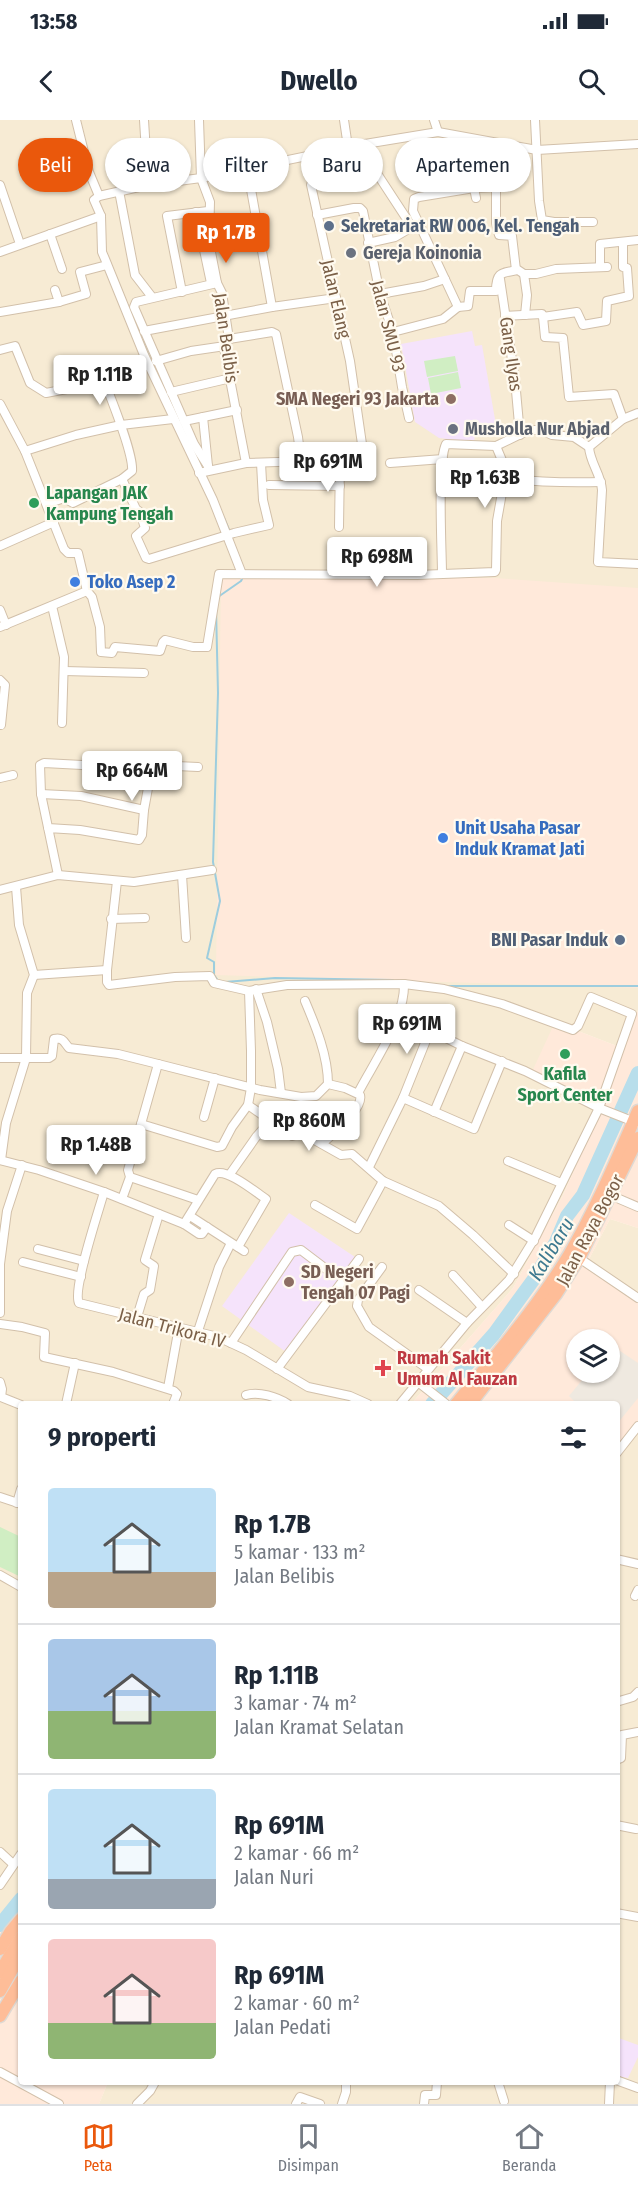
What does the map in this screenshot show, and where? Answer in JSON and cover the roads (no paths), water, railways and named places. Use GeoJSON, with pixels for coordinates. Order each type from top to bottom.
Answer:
{"type":"FeatureCollection","features":[{"type":"Feature","properties":{"kind":"highway","name":"Jalan Raya Bogor"},"geometry":{"type":"LineString","coordinates":[[472,1401],[558,1282],[634,1118]]}},
{"type":"Feature","properties":{"kind":"highway","name":"Jalan Raya Bogor"},"geometry":{"type":"LineString","coordinates":[[458,1401],[529,1313],[579,1258],[638,1138]]}},
{"type":"Feature","properties":{"kind":"highway"},"geometry":{"type":"LineString","coordinates":[[0,1949],[18,1922]]}},
{"type":"Feature","properties":{"kind":"highway"},"geometry":{"type":"LineString","coordinates":[[0,1971],[18,1942]]}},
{"type":"Feature","properties":{"kind":"highway"},"geometry":{"type":"LineString","coordinates":[[0,1991],[18,1959]]}},
{"type":"Feature","properties":{"kind":"highway"},"geometry":{"type":"LineString","coordinates":[[0,2016],[18,1987]]}},
{"type":"Feature","properties":{"kind":"street"},"geometry":{"type":"LineString","coordinates":[[76,120],[101,216],[102,252],[152,363],[172,419],[204,471]]}},
{"type":"Feature","properties":{"kind":"street"},"geometry":{"type":"LineString","coordinates":[[144,120],[145,138]]}},
{"type":"Feature","properties":{"kind":"street"},"geometry":{"type":"LineString","coordinates":[[199,121],[208,120]]}},
{"type":"Feature","properties":{"kind":"street"},"geometry":{"type":"LineString","coordinates":[[344,120],[347,138]]}},
{"type":"Feature","properties":{"kind":"street"},"geometry":{"type":"LineString","coordinates":[[434,120],[438,132]]}},
{"type":"Feature","properties":{"kind":"street"},"geometry":{"type":"LineString","coordinates":[[535,120],[542,220],[593,222]]}},
{"type":"Feature","properties":{"kind":"street","name":"Jalan Belibis"},"geometry":{"type":"LineString","coordinates":[[199,121],[201,178],[210,202],[208,211],[210,262]]}},
{"type":"Feature","properties":{"kind":"street"},"geometry":{"type":"LineString","coordinates":[[383,141],[438,132],[467,138]]}},
{"type":"Feature","properties":{"kind":"street"},"geometry":{"type":"LineString","coordinates":[[531,149],[638,146]]}},
{"type":"Feature","properties":{"kind":"street"},"geometry":{"type":"LineString","coordinates":[[191,179],[201,178]]}},
{"type":"Feature","properties":{"kind":"street"},"geometry":{"type":"LineString","coordinates":[[368,243],[395,237],[411,229],[405,215],[383,182]]}},
{"type":"Feature","properties":{"kind":"street"},"geometry":{"type":"LineString","coordinates":[[0,184],[20,244]]}},
{"type":"Feature","properties":{"kind":"street"},"geometry":{"type":"LineString","coordinates":[[97,197],[115,192]]}},
{"type":"Feature","properties":{"kind":"street"},"geometry":{"type":"LineString","coordinates":[[119,192],[135,275],[152,297]]}},
{"type":"Feature","properties":{"kind":"street"},"geometry":{"type":"LineString","coordinates":[[251,192],[272,307]]}},
{"type":"Feature","properties":{"kind":"street","name":"Jalan Elang"},"geometry":{"type":"LineString","coordinates":[[312,192],[357,398],[364,447],[363,452],[340,460]]}},
{"type":"Feature","properties":{"kind":"street"},"geometry":{"type":"LineString","coordinates":[[450,192],[415,198],[413,211],[458,307]]}},
{"type":"Feature","properties":{"kind":"street"},"geometry":{"type":"LineString","coordinates":[[475,192],[476,198]]}},
{"type":"Feature","properties":{"kind":"street"},"geometry":{"type":"LineString","coordinates":[[496,192],[498,234],[512,236],[527,295],[525,315]]}},
{"type":"Feature","properties":{"kind":"street","name":"Jalan SMU 93"},"geometry":{"type":"LineString","coordinates":[[316,215],[350,208],[361,209],[366,221],[368,243],[380,294],[393,332],[402,387],[410,418]]}},
{"type":"Feature","properties":{"kind":"street"},"geometry":{"type":"LineString","coordinates":[[156,218],[208,211]]}},
{"type":"Feature","properties":{"kind":"street"},"geometry":{"type":"LineString","coordinates":[[405,215],[413,211]]}},
{"type":"Feature","properties":{"kind":"street","name":"Jalan Belibis"},"geometry":{"type":"LineString","coordinates":[[196,212],[214,283],[222,292],[231,378],[246,464]]}},
{"type":"Feature","properties":{"kind":"street"},"geometry":{"type":"LineString","coordinates":[[0,252],[101,216]]}},
{"type":"Feature","properties":{"kind":"street"},"geometry":{"type":"LineString","coordinates":[[167,216],[182,292]]}},
{"type":"Feature","properties":{"kind":"street"},"geometry":{"type":"LineString","coordinates":[[200,229],[210,228]]}},
{"type":"Feature","properties":{"kind":"street"},"geometry":{"type":"LineString","coordinates":[[50,234],[62,268]]}},
{"type":"Feature","properties":{"kind":"street"},"geometry":{"type":"LineString","coordinates":[[393,332],[443,319],[458,307],[468,306],[470,291],[496,291],[496,279],[500,274],[520,272],[537,274],[564,269],[603,267],[600,244],[638,240]]}},
{"type":"Feature","properties":{"kind":"street"},"geometry":{"type":"LineString","coordinates":[[505,316],[542,314],[543,317],[577,312],[583,325],[606,321],[607,301],[628,296],[627,267],[623,267],[623,243]]}},
{"type":"Feature","properties":{"kind":"street"},"geometry":{"type":"LineString","coordinates":[[0,312],[59,302],[86,294],[80,272],[107,264]]}},
{"type":"Feature","properties":{"kind":"street","name":"Gang Ilyas"},"geometry":{"type":"LineString","coordinates":[[500,274],[515,380],[520,435]]}},
{"type":"Feature","properties":{"kind":"street"},"geometry":{"type":"LineString","coordinates":[[380,294],[424,286],[445,279]]}},
{"type":"Feature","properties":{"kind":"street"},"geometry":{"type":"LineString","coordinates":[[214,283],[152,297],[136,302],[134,307],[144,332],[152,363],[171,392],[184,421],[197,451],[213,500],[230,534],[244,574]]}},
{"type":"Feature","properties":{"kind":"street"},"geometry":{"type":"LineString","coordinates":[[55,290],[59,302]]}},
{"type":"Feature","properties":{"kind":"street"},"geometry":{"type":"LineString","coordinates":[[144,332],[272,307],[336,298]]}},
{"type":"Feature","properties":{"kind":"street"},"geometry":{"type":"LineString","coordinates":[[543,317],[545,337],[563,338],[569,396],[614,394],[623,419]]}},
{"type":"Feature","properties":{"kind":"street"},"geometry":{"type":"LineString","coordinates":[[0,350],[15,346],[30,383],[46,393],[77,387],[191,351],[272,332],[276,333],[301,461]]}},
{"type":"Feature","properties":{"kind":"street"},"geometry":{"type":"LineString","coordinates":[[47,504],[64,498],[73,503],[130,474],[132,467],[121,425],[103,378]]}},
{"type":"Feature","properties":{"kind":"street"},"geometry":{"type":"LineString","coordinates":[[171,392],[231,378]]}},
{"type":"Feature","properties":{"kind":"street"},"geometry":{"type":"LineString","coordinates":[[0,404],[3,418],[25,451],[67,552],[78,553],[87,591],[92,597],[100,627],[101,652],[112,653],[115,647],[160,651],[165,640],[193,647],[208,645],[218,575],[495,572],[497,521],[506,469],[496,446]]}},
{"type":"Feature","properties":{"kind":"street"},"geometry":{"type":"LineString","coordinates":[[184,421],[237,410]]}},
{"type":"Feature","properties":{"kind":"street"},"geometry":{"type":"LineString","coordinates":[[589,447],[623,419],[638,413]]}},
{"type":"Feature","properties":{"kind":"street"},"geometry":{"type":"LineString","coordinates":[[203,417],[204,471]]}},
{"type":"Feature","properties":{"kind":"street"},"geometry":{"type":"LineString","coordinates":[[25,451],[76,435],[121,425],[172,419]]}},
{"type":"Feature","properties":{"kind":"street"},"geometry":{"type":"LineString","coordinates":[[442,574],[441,507],[443,459],[446,444],[496,446],[529,430],[541,430],[552,435],[574,437],[589,447]]}},
{"type":"Feature","properties":{"kind":"street"},"geometry":{"type":"LineString","coordinates":[[589,447],[590,458],[602,482],[598,562],[638,564]]}},
{"type":"Feature","properties":{"kind":"street"},"geometry":{"type":"LineString","coordinates":[[390,463],[443,459]]}},
{"type":"Feature","properties":{"kind":"street"},"geometry":{"type":"LineString","coordinates":[[204,471],[246,464],[340,460],[339,527]]}},
{"type":"Feature","properties":{"kind":"street"},"geometry":{"type":"LineString","coordinates":[[122,479],[136,509],[140,512],[145,527],[136,536],[147,559],[230,534],[269,525],[262,500],[261,463]]}},
{"type":"Feature","properties":{"kind":"street"},"geometry":{"type":"LineString","coordinates":[[504,478],[546,483],[555,481],[602,482]]}},
{"type":"Feature","properties":{"kind":"street"},"geometry":{"type":"LineString","coordinates":[[269,485],[340,486]]}},
{"type":"Feature","properties":{"kind":"street"},"geometry":{"type":"LineString","coordinates":[[0,546],[54,522]]}},
{"type":"Feature","properties":{"kind":"street"},"geometry":{"type":"LineString","coordinates":[[0,610],[3,626],[87,591]]}},
{"type":"Feature","properties":{"kind":"street"},"geometry":{"type":"LineString","coordinates":[[52,606],[63,644],[62,723]]}},
{"type":"Feature","properties":{"kind":"street"},"geometry":{"type":"LineString","coordinates":[[64,671],[144,674]]}},
{"type":"Feature","properties":{"kind":"street"},"geometry":{"type":"LineString","coordinates":[[0,680],[4,685],[1,726]]}},
{"type":"Feature","properties":{"kind":"street"},"geometry":{"type":"LineString","coordinates":[[58,875],[41,794],[39,766],[44,763],[82,765],[150,777]]}},
{"type":"Feature","properties":{"kind":"street"},"geometry":{"type":"LineString","coordinates":[[48,828],[80,830],[137,840],[142,835],[152,768],[155,765],[198,767]]}},
{"type":"Feature","properties":{"kind":"street"},"geometry":{"type":"LineString","coordinates":[[0,778],[13,775]]}},
{"type":"Feature","properties":{"kind":"street"},"geometry":{"type":"LineString","coordinates":[[41,794],[81,796],[144,810]]}},
{"type":"Feature","properties":{"kind":"street"},"geometry":{"type":"LineString","coordinates":[[0,890],[58,875],[134,882],[212,870]]}},
{"type":"Feature","properties":{"kind":"street"},"geometry":{"type":"LineString","coordinates":[[182,875],[186,938]]}},
{"type":"Feature","properties":{"kind":"street"},"geometry":{"type":"LineString","coordinates":[[117,881],[106,970],[109,985],[183,976],[210,976],[214,983],[252,990],[287,985],[404,984],[444,989],[502,1004],[573,1030],[578,1026],[591,998],[632,1013],[602,1109],[561,1184],[534,1241],[514,1274],[467,1323],[402,1401]]}},
{"type":"Feature","properties":{"kind":"street"},"geometry":{"type":"LineString","coordinates":[[16,886],[19,925],[34,975],[27,993],[26,1058],[6,1123],[0,1160],[104,1192],[183,1224],[199,1234],[202,1234],[207,1227]]}},
{"type":"Feature","properties":{"kind":"street"},"geometry":{"type":"LineString","coordinates":[[111,919],[145,918]]}},
{"type":"Feature","properties":{"kind":"street"},"geometry":{"type":"LineString","coordinates":[[34,975],[106,970]]}},
{"type":"Feature","properties":{"kind":"street"},"geometry":{"type":"LineString","coordinates":[[358,1093],[397,1019],[404,984]]}},
{"type":"Feature","properties":{"kind":"street"},"geometry":{"type":"LineString","coordinates":[[141,1124],[220,1147],[248,1105],[252,990]]}},
{"type":"Feature","properties":{"kind":"street"},"geometry":{"type":"LineString","coordinates":[[252,990],[267,1022],[278,1069],[281,1094]]}},
{"type":"Feature","properties":{"kind":"street"},"geometry":{"type":"LineString","coordinates":[[305,1001],[327,1066],[328,1084]]}},
{"type":"Feature","properties":{"kind":"street"},"geometry":{"type":"LineString","coordinates":[[370,1165],[403,1098],[431,1032],[502,1061],[602,1109],[634,1118]]}},
{"type":"Feature","properties":{"kind":"street"},"geometry":{"type":"LineString","coordinates":[[0,1058],[50,1058],[54,1039],[59,1038],[63,1039],[69,1048],[118,1054],[281,1094],[301,1097],[315,1096],[328,1084]]}},
{"type":"Feature","properties":{"kind":"street"},"geometry":{"type":"LineString","coordinates":[[435,1112],[462,1046]]}},
{"type":"Feature","properties":{"kind":"street"},"geometry":{"type":"LineString","coordinates":[[403,1098],[474,1129],[502,1061]]}},
{"type":"Feature","properties":{"kind":"street"},"geometry":{"type":"LineString","coordinates":[[122,1199],[130,1177],[128,1170],[158,1064]]}},
{"type":"Feature","properties":{"kind":"street"},"geometry":{"type":"LineString","coordinates":[[204,1117],[215,1078]]}},
{"type":"Feature","properties":{"kind":"street"},"geometry":{"type":"LineString","coordinates":[[322,1144],[355,1111],[362,1099],[358,1093],[328,1084]]}},
{"type":"Feature","properties":{"kind":"street"},"geometry":{"type":"LineString","coordinates":[[248,1105],[292,1136],[302,1133],[341,1155],[352,1154],[383,1181],[439,1206],[514,1274]]}},
{"type":"Feature","properties":{"kind":"street"},"geometry":{"type":"LineString","coordinates":[[230,1174],[270,1121]]}},
{"type":"Feature","properties":{"kind":"street"},"geometry":{"type":"LineString","coordinates":[[508,1161],[561,1184]]}},
{"type":"Feature","properties":{"kind":"street"},"geometry":{"type":"LineString","coordinates":[[0,1313],[0,1264],[7,1211],[22,1165]]}},
{"type":"Feature","properties":{"kind":"street"},"geometry":{"type":"LineString","coordinates":[[183,1224],[215,1174],[221,1172],[230,1174],[245,1187],[266,1199],[238,1247],[219,1267],[198,1331]]}},
{"type":"Feature","properties":{"kind":"street"},"geometry":{"type":"LineString","coordinates":[[130,1177],[198,1200]]}},
{"type":"Feature","properties":{"kind":"street"},"geometry":{"type":"LineString","coordinates":[[315,1205],[356,1233],[383,1181]]}},
{"type":"Feature","properties":{"kind":"street","name":"Jalan Trikora IV"},"geometry":{"type":"LineString","coordinates":[[104,1192],[76,1296],[79,1303],[198,1331],[231,1342],[308,1387],[350,1396],[361,1401]]}},
{"type":"Feature","properties":{"kind":"street"},"geometry":{"type":"LineString","coordinates":[[610,1195],[638,1207]]}},
{"type":"Feature","properties":{"kind":"street"},"geometry":{"type":"LineString","coordinates":[[137,1317],[144,1294],[150,1290],[154,1266],[145,1260],[159,1214]]}},
{"type":"Feature","properties":{"kind":"street"},"geometry":{"type":"LineString","coordinates":[[190,1216],[238,1247]]}},
{"type":"Feature","properties":{"kind":"street"},"geometry":{"type":"LineString","coordinates":[[509,1225],[534,1241]]}},
{"type":"Feature","properties":{"kind":"street"},"geometry":{"type":"LineString","coordinates":[[39,1249],[84,1261]]}},
{"type":"Feature","properties":{"kind":"street"},"geometry":{"type":"LineString","coordinates":[[231,1342],[292,1252],[301,1250],[326,1269]]}},
{"type":"Feature","properties":{"kind":"street"},"geometry":{"type":"LineString","coordinates":[[579,1258],[638,1298]]}},
{"type":"Feature","properties":{"kind":"street"},"geometry":{"type":"LineString","coordinates":[[277,1369],[359,1259]]}},
{"type":"Feature","properties":{"kind":"street"},"geometry":{"type":"LineString","coordinates":[[23,1262],[81,1276]]}},
{"type":"Feature","properties":{"kind":"street"},"geometry":{"type":"LineString","coordinates":[[382,1267],[358,1300],[357,1306],[369,1327],[428,1369]]}},
{"type":"Feature","properties":{"kind":"street"},"geometry":{"type":"LineString","coordinates":[[453,1275],[482,1307]]}},
{"type":"Feature","properties":{"kind":"street"},"geometry":{"type":"LineString","coordinates":[[419,1290],[467,1323]]}},
{"type":"Feature","properties":{"kind":"street"},"geometry":{"type":"LineString","coordinates":[[0,1324],[45,1333],[44,1357],[168,1388],[177,1394],[174,1401]]}},
{"type":"Feature","properties":{"kind":"street"},"geometry":{"type":"LineString","coordinates":[[168,1388],[180,1327]]}},
{"type":"Feature","properties":{"kind":"street"},"geometry":{"type":"LineString","coordinates":[[67,1401],[75,1363]]}},
{"type":"Feature","properties":{"kind":"street"},"geometry":{"type":"LineString","coordinates":[[0,1382],[2,1389],[0,1398],[18,1404]]}},
{"type":"Feature","properties":{"kind":"street"},"geometry":{"type":"LineString","coordinates":[[418,1382],[441,1401]]}},
{"type":"Feature","properties":{"kind":"street"},"geometry":{"type":"LineString","coordinates":[[246,1395],[251,1393],[281,1401]]}},
{"type":"Feature","properties":{"kind":"street"},"geometry":{"type":"LineString","coordinates":[[620,1449],[638,1426]]}},
{"type":"Feature","properties":{"kind":"street"},"geometry":{"type":"LineString","coordinates":[[0,1497],[18,1504]]}},
{"type":"Feature","properties":{"kind":"street"},"geometry":{"type":"LineString","coordinates":[[620,1560],[638,1564]]}},
{"type":"Feature","properties":{"kind":"street"},"geometry":{"type":"LineString","coordinates":[[0,1575],[18,1585]]}},
{"type":"Feature","properties":{"kind":"street"},"geometry":{"type":"LineString","coordinates":[[620,1701],[636,1698]]}},
{"type":"Feature","properties":{"kind":"street"},"geometry":{"type":"LineString","coordinates":[[620,1758],[622,1735],[638,1732]]}},
{"type":"Feature","properties":{"kind":"street"},"geometry":{"type":"LineString","coordinates":[[620,1826],[636,1829]]}},
{"type":"Feature","properties":{"kind":"street"},"geometry":{"type":"LineString","coordinates":[[0,1852],[13,1864]]}},
{"type":"Feature","properties":{"kind":"street"},"geometry":{"type":"LineString","coordinates":[[0,1885],[18,1858]]}},
{"type":"Feature","properties":{"kind":"street"},"geometry":{"type":"LineString","coordinates":[[620,1914],[638,1917]]}},
{"type":"Feature","properties":{"kind":"street"},"geometry":{"type":"LineString","coordinates":[[0,2072],[18,2082]]}},
{"type":"Feature","properties":{"kind":"street"},"geometry":{"type":"LineString","coordinates":[[620,2081],[638,2088]]}},
{"type":"Feature","properties":{"kind":"street"},"geometry":{"type":"LineString","coordinates":[[24,2085],[59,2104]]}},
{"type":"Feature","properties":{"kind":"street"},"geometry":{"type":"LineString","coordinates":[[141,2103],[153,2085]]}},
{"type":"Feature","properties":{"kind":"street"},"geometry":{"type":"LineString","coordinates":[[342,2104],[346,2085]]}},
{"type":"Feature","properties":{"kind":"street"},"geometry":{"type":"LineString","coordinates":[[424,2104],[425,2095],[436,2095],[437,2085]]}},
{"type":"Feature","properties":{"kind":"street"},"geometry":{"type":"LineString","coordinates":[[499,2085],[504,2102]]}},
{"type":"Feature","properties":{"kind":"street"},"geometry":{"type":"LineString","coordinates":[[609,2104],[610,2085]]}},
{"type":"Feature","properties":{"kind":"street"},"geometry":{"type":"LineString","coordinates":[[296,2104],[300,2097],[320,2104]]}},
{"type":"Feature","properties":{"kind":"waterway"},"geometry":{"type":"LineString","coordinates":[[116,277],[123,294]]}},
{"type":"Feature","properties":{"kind":"waterway"},"geometry":{"type":"LineString","coordinates":[[140,335],[152,363]]}},
{"type":"Feature","properties":{"kind":"waterway"},"geometry":{"type":"LineString","coordinates":[[224,518],[230,532]]}},
{"type":"Feature","properties":{"kind":"waterway"},"geometry":{"type":"LineString","coordinates":[[218,597],[241,581],[243,577]]}},
{"type":"Feature","properties":{"kind":"waterway"},"geometry":{"type":"LineString","coordinates":[[216,608],[218,693],[213,862],[220,901],[207,958],[214,962],[214,975],[219,982]]}},
{"type":"Feature","properties":{"kind":"waterway"},"geometry":{"type":"LineString","coordinates":[[225,982],[275,978],[393,980]]}},
{"type":"Feature","properties":{"kind":"waterway"},"geometry":{"type":"LineString","coordinates":[[446,986],[638,986]]}},
{"type":"Feature","properties":{"kind":"waterway","name":"Kalibaru"},"geometry":{"type":"LineString","coordinates":[[435,1401],[494,1334],[534,1279],[556,1242],[567,1216],[583,1195],[638,1073]]}},
{"type":"Feature","properties":{"kind":"waterway","name":"Kalibaru"},"geometry":{"type":"LineString","coordinates":[[0,1925],[18,1903]]}},
{"type":"Feature","properties":{"kind":"place","name":"Sekretariat RW 006, Kel. Tengah"},"geometry":{"type":"Point","coordinates":[329,226]}},
{"type":"Feature","properties":{"kind":"place","name":"Gereja Koinonia"},"geometry":{"type":"Point","coordinates":[351,253]}},
{"type":"Feature","properties":{"kind":"place","name":"SMA Negeri 93 Jakarta"},"geometry":{"type":"Point","coordinates":[451,399]}},
{"type":"Feature","properties":{"kind":"place","name":"Musholla Nur Abjad"},"geometry":{"type":"Point","coordinates":[453,429]}},
{"type":"Feature","properties":{"kind":"place","name":"Lapangan JAK Kampung Tengah"},"geometry":{"type":"Point","coordinates":[34,503]}},
{"type":"Feature","properties":{"kind":"place","name":"Toko Asep 2"},"geometry":{"type":"Point","coordinates":[75,582]}},
{"type":"Feature","properties":{"kind":"place","name":"Unit Usaha Pasar Induk Kramat Jati"},"geometry":{"type":"Point","coordinates":[443,838]}},
{"type":"Feature","properties":{"kind":"place","name":"BNI Pasar Induk"},"geometry":{"type":"Point","coordinates":[620,940]}},
{"type":"Feature","properties":{"kind":"place","name":"Kafila Sport Center"},"geometry":{"type":"Point","coordinates":[565,1054]}},
{"type":"Feature","properties":{"kind":"place","name":"SD Negeri Tengah 07 Pagi"},"geometry":{"type":"Point","coordinates":[289,1282]}},
{"type":"Feature","properties":{"kind":"place","name":"Rumah Sakit Umum Al Fauzan"},"geometry":{"type":"Point","coordinates":[383,1368]}}]}
